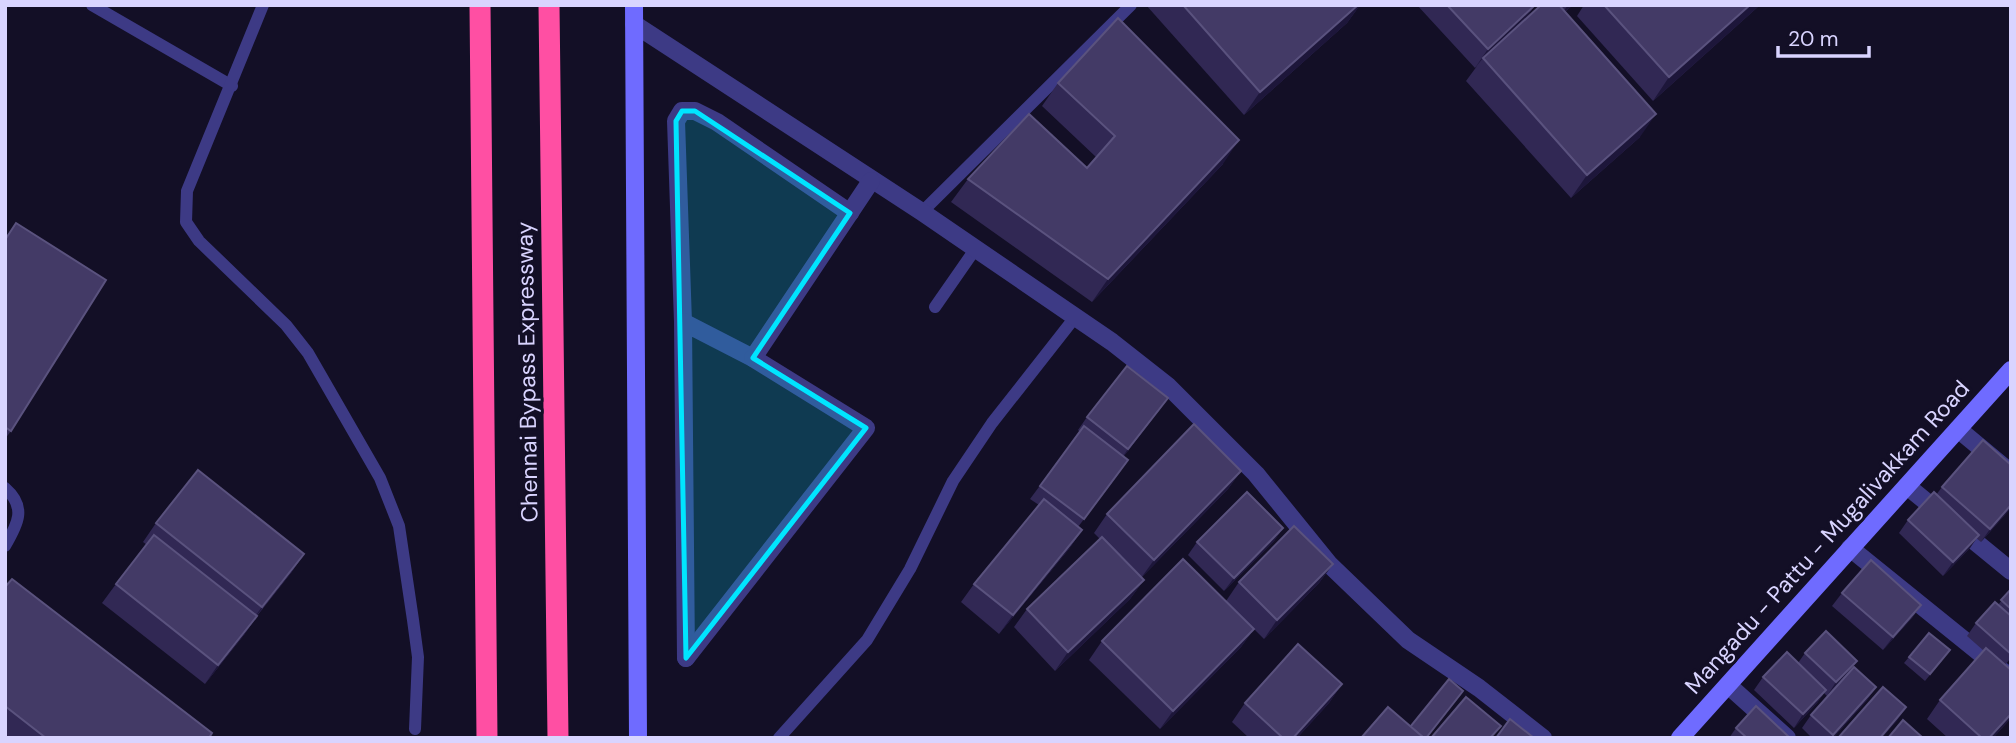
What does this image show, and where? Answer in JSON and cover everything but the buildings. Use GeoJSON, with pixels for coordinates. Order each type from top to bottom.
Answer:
{"type":"FeatureCollection","features":[{"type":"Feature","properties":{"kind":"highway","name":"Chennai Bypass Expressway"},"geometry":{"type":"LineString","coordinates":[[480,5],[487,738]]}},
{"type":"Feature","properties":{"kind":"highway","name":"Chennai Bypass Expressway"},"geometry":{"type":"LineString","coordinates":[[549,5],[558,738]]}},
{"type":"Feature","properties":{"kind":"street"},"geometry":{"type":"LineString","coordinates":[[634,5],[638,738]]}},
{"type":"Feature","properties":{"kind":"street"},"geometry":{"type":"LineString","coordinates":[[634,24],[976,248],[1076,316],[1168,386],[1256,474],[1329,564],[1408,640],[1479,688],[1543,738]]}},
{"type":"Feature","properties":{"kind":"street"},"geometry":{"type":"LineString","coordinates":[[683,322],[753,358],[866,428],[686,657],[683,322],[676,121],[682,111],[695,111],[717,122],[850,213]]}},
{"type":"Feature","properties":{"kind":"street"},"geometry":{"type":"LineString","coordinates":[[753,358],[871,181]]}},
{"type":"Feature","properties":{"kind":"street","name":"Mangadu - Pattu - Mugalivakkam Road"},"geometry":{"type":"LineString","coordinates":[[1681,738],[2011,370]]}},
{"type":"Feature","properties":{"kind":"street"},"geometry":{"type":"LineString","coordinates":[[1958,429],[2011,473]]}},
{"type":"Feature","properties":{"kind":"street"},"geometry":{"type":"LineString","coordinates":[[1906,486],[2011,571]]}},
{"type":"Feature","properties":{"kind":"street"},"geometry":{"type":"LineString","coordinates":[[1850,548],[2011,678]]}},
{"type":"Feature","properties":{"kind":"street"},"geometry":{"type":"LineString","coordinates":[[1728,685],[1787,738]]}},
{"type":"Feature","properties":{"kind":"lane"},"geometry":{"type":"LineString","coordinates":[[92,5],[232,86]]}},
{"type":"Feature","properties":{"kind":"lane"},"geometry":{"type":"LineString","coordinates":[[263,5],[187,191],[186,222],[199,242],[286,325],[308,353],[380,478],[398,526],[410,596],[418,657],[415,729]]}},
{"type":"Feature","properties":{"kind":"lane"},"geometry":{"type":"LineString","coordinates":[[922,212],[1131,5]]}},
{"type":"Feature","properties":{"kind":"lane"},"geometry":{"type":"LineString","coordinates":[[935,307],[976,248]]}},
{"type":"Feature","properties":{"kind":"lane"},"geometry":{"type":"LineString","coordinates":[[779,738],[867,640],[910,569],[953,481],[992,423],[1076,316]]}},
{"type":"Feature","properties":{"kind":"lane"},"geometry":{"type":"LineString","coordinates":[[5,488],[18,502],[20,515],[5,546]]}},
{"type":"Feature","properties":{"kind":"highlighted area"},"geometry":{"type":"Polygon","coordinates":[[[682,111],[695,111],[850,213],[753,358],[866,428],[686,658],[676,121],[682,111]]]}}]}
